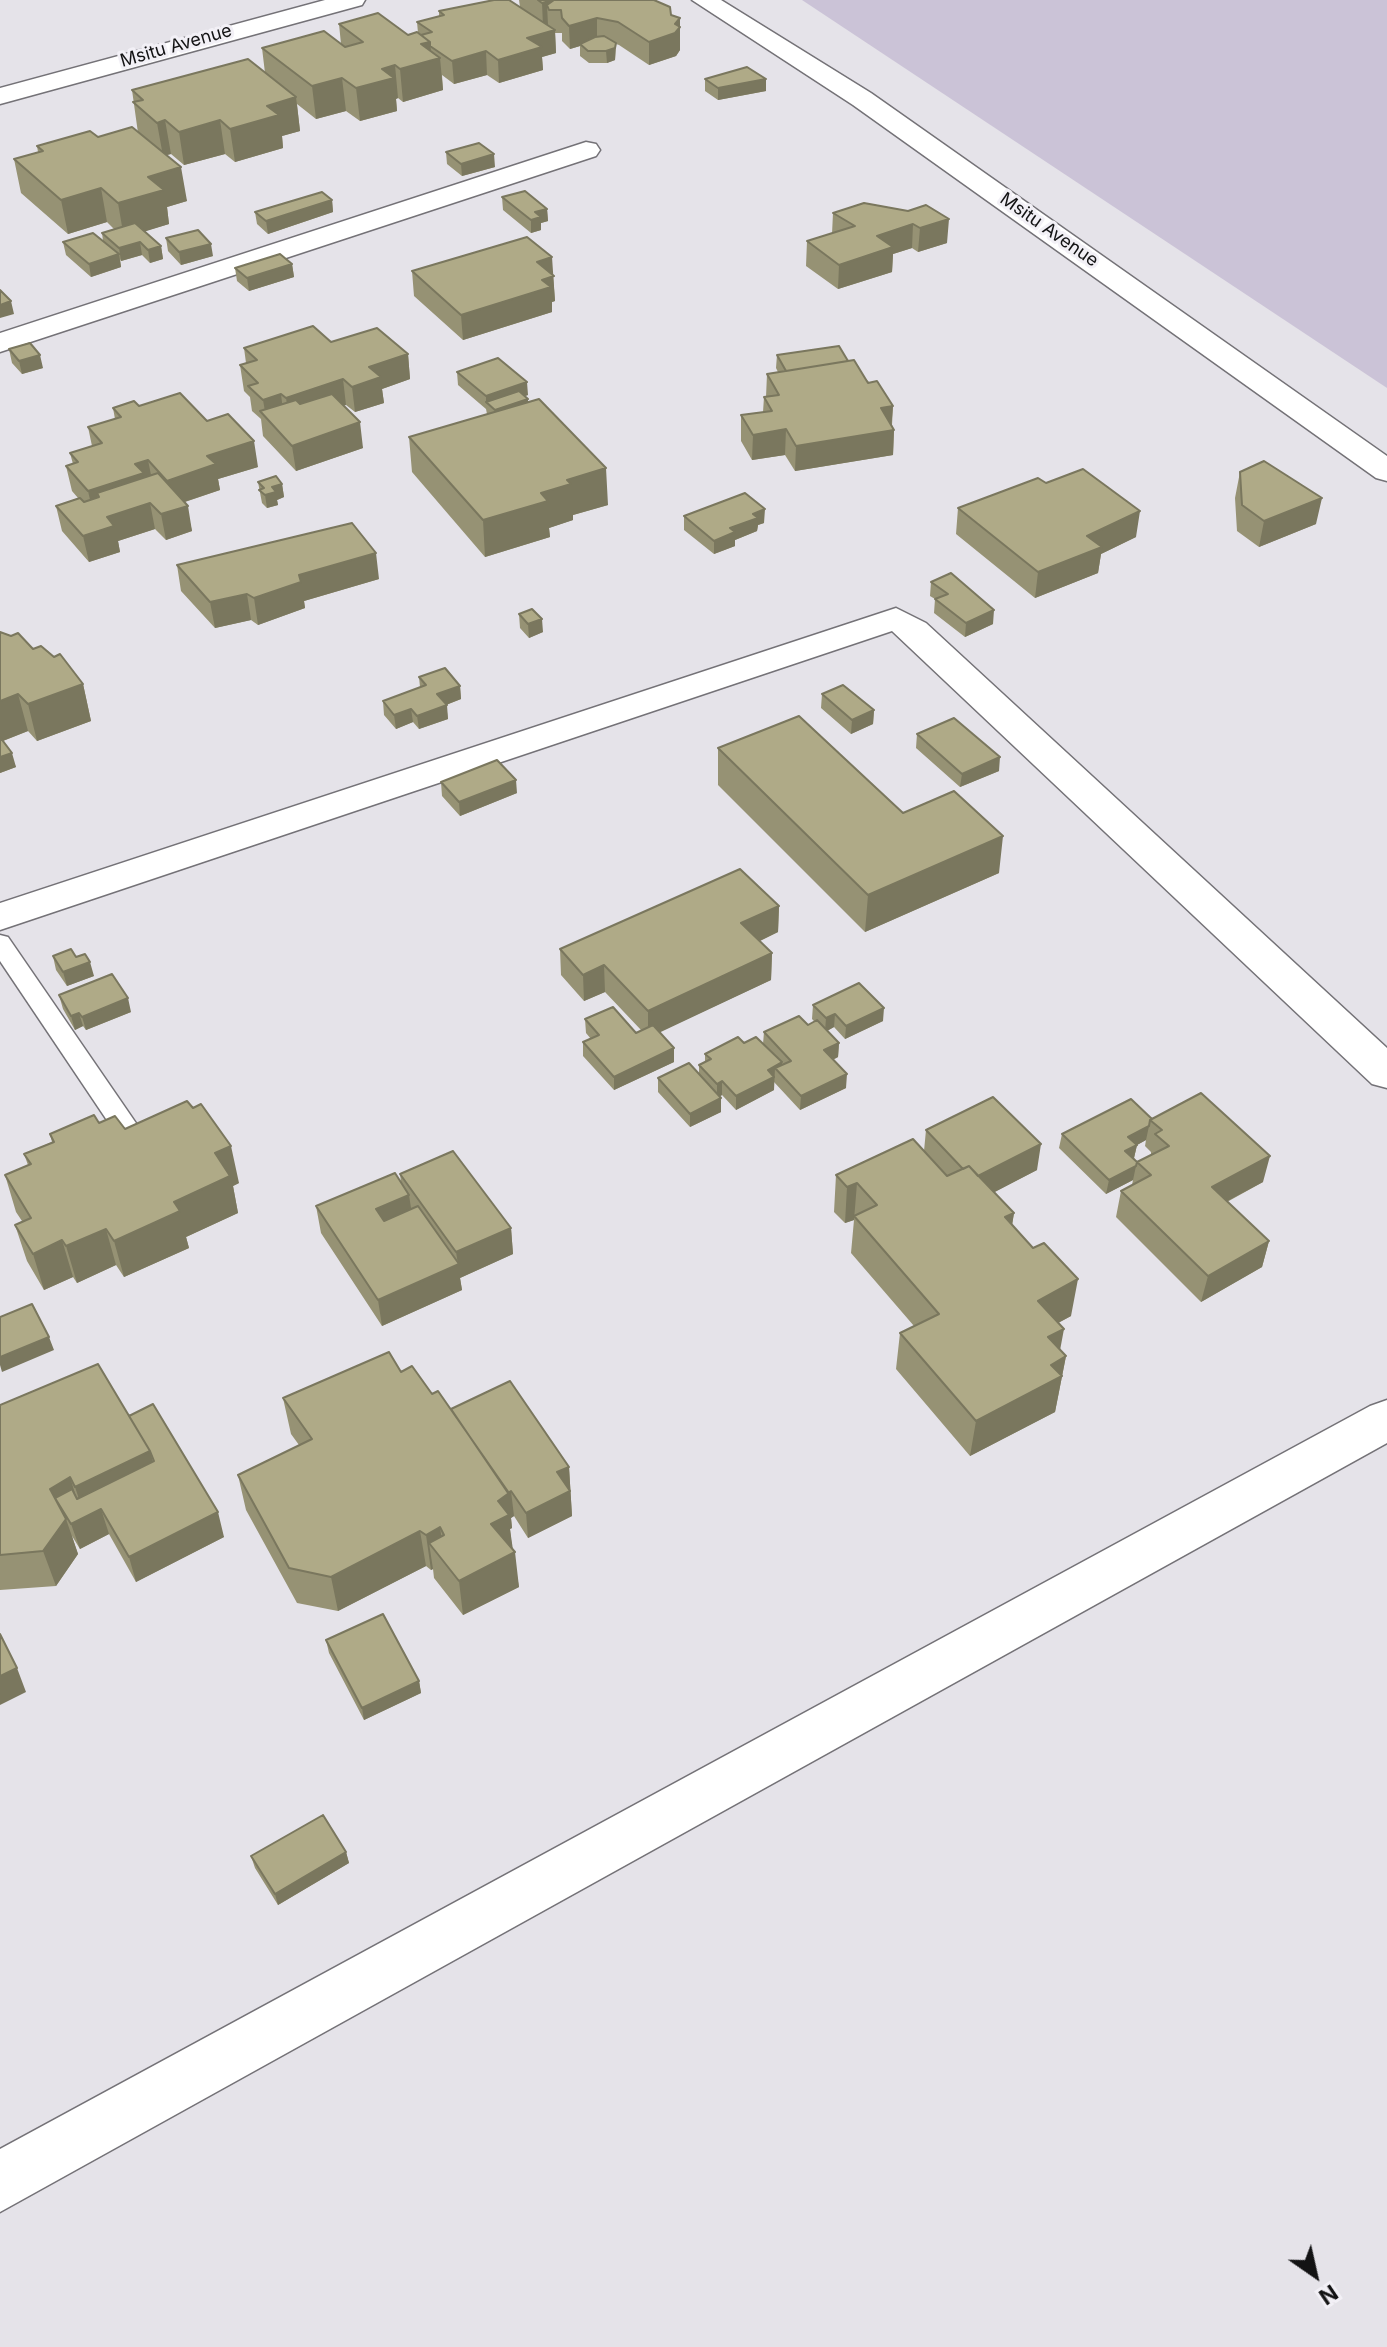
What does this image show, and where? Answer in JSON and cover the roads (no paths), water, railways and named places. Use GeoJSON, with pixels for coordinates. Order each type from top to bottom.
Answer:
{"type":"FeatureCollection","features":[{"type":"Feature","properties":{"kind":"street","name":"Msitu Avenue"},"geometry":{"type":"LineString","coordinates":[[0,96],[244,27],[353,0]]}},
{"type":"Feature","properties":{"kind":"street","name":"Msitu Avenue"},"geometry":{"type":"LineString","coordinates":[[704,0],[862,99],[1387,471]]}},
{"type":"Feature","properties":{"kind":"street"},"geometry":{"type":"LineString","coordinates":[[225,9],[244,27]]}},
{"type":"Feature","properties":{"kind":"street"},"geometry":{"type":"LineString","coordinates":[[0,343],[586,150]]}},
{"type":"Feature","properties":{"kind":"street"},"geometry":{"type":"LineString","coordinates":[[0,917],[896,618],[914,630],[1387,1073]]}},
{"type":"Feature","properties":{"kind":"street"},"geometry":{"type":"LineString","coordinates":[[0,2182],[1387,1420]]}},
{"type":"Feature","properties":{"kind":"lane"},"geometry":{"type":"LineString","coordinates":[[0,943],[142,1152]]}}]}
